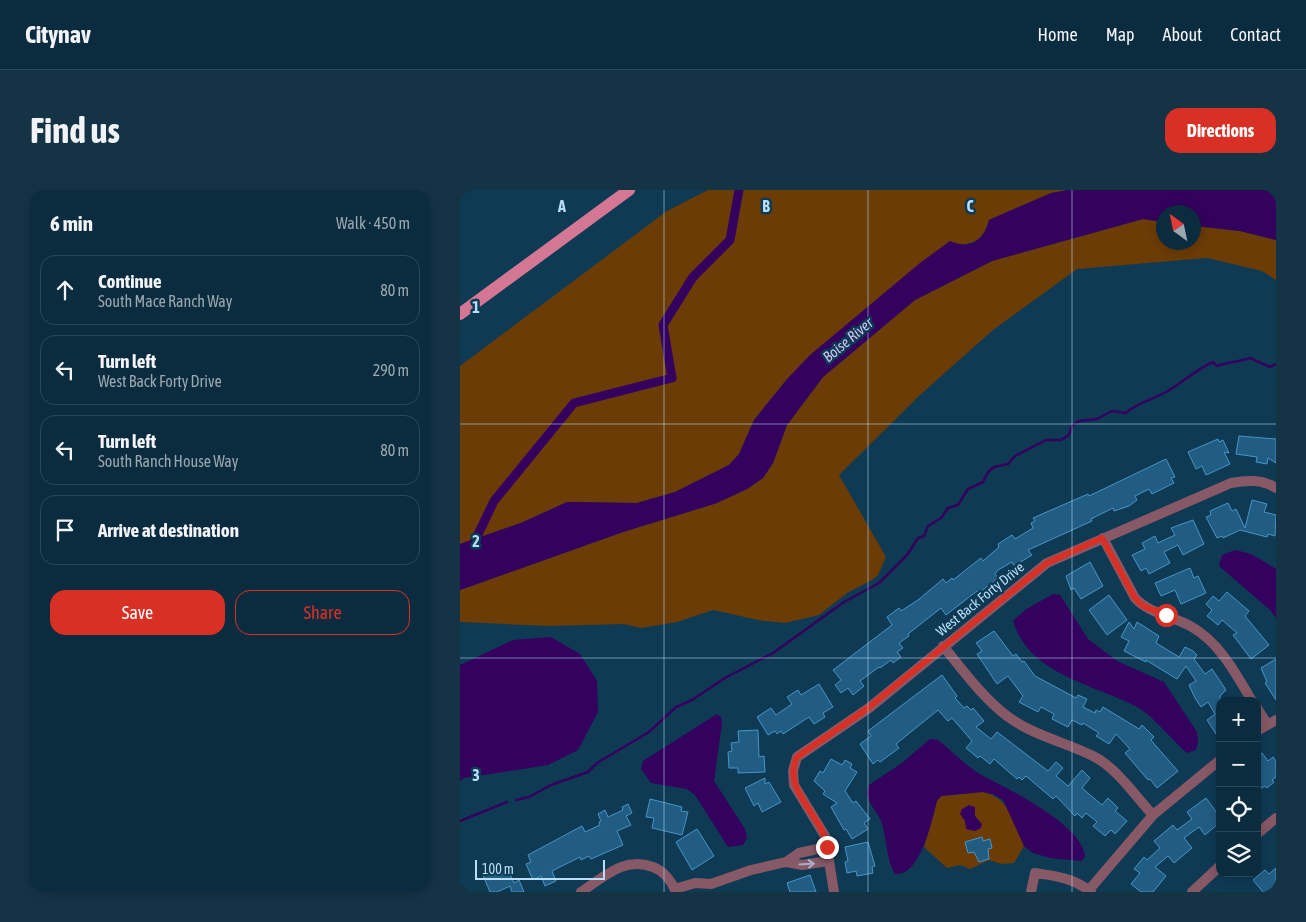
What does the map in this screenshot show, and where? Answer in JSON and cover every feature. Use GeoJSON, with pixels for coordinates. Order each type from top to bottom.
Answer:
{"type":"FeatureCollection","features":[{"type":"Feature","properties":{"kind":"main road"},"geometry":{"type":"LineString","coordinates":[[460,314],[629,190]]}},
{"type":"Feature","properties":{"kind":"street","name":"West Back Forty Drive"},"geometry":{"type":"LineString","coordinates":[[827,847],[825,836],[794,785],[794,764],[803,751],[863,712],[1047,563],[1231,483],[1248,480],[1264,483],[1276,488]]}},
{"type":"Feature","properties":{"kind":"street"},"geometry":{"type":"LineString","coordinates":[[1102,538],[1127,585],[1139,602],[1148,609],[1192,627],[1204,636],[1226,659],[1250,697]]}},
{"type":"Feature","properties":{"kind":"street"},"geometry":{"type":"LineString","coordinates":[[943,646],[991,702],[1007,716],[1038,735],[1095,757],[1108,767],[1153,815]]}},
{"type":"Feature","properties":{"kind":"street"},"geometry":{"type":"LineString","coordinates":[[1261,712],[1272,722],[1261,729]]}},
{"type":"Feature","properties":{"kind":"street"},"geometry":{"type":"LineString","coordinates":[[1031,892],[1035,873],[1066,878],[1079,883],[1090,891],[1153,815],[1216,763]]}},
{"type":"Feature","properties":{"kind":"street"},"geometry":{"type":"LineString","coordinates":[[1259,832],[1276,818]]}},
{"type":"Feature","properties":{"kind":"street"},"geometry":{"type":"LineString","coordinates":[[581,892],[618,868],[640,862],[657,868],[666,875],[675,891],[695,883],[711,884],[751,870],[786,862],[799,853],[827,847],[834,892]]}},
{"type":"Feature","properties":{"kind":"street"},"geometry":{"type":"LineString","coordinates":[[786,862],[802,865],[828,861]]}},
{"type":"Feature","properties":{"kind":"street"},"geometry":{"type":"LineString","coordinates":[[1192,892],[1216,870]]}},
{"type":"Feature","properties":{"kind":"street"},"geometry":{"type":"LineString","coordinates":[[703,892],[711,884]]}},
{"type":"Feature","properties":{"kind":"shaded area"},"geometry":{"type":"Polygon","coordinates":[[[708,190],[1068,190],[1051,193],[989,220],[985,231],[979,239],[958,245],[788,378],[754,420],[739,454],[729,465],[675,492],[637,503],[567,502],[521,523],[460,544],[460,366],[667,211],[708,190]]]}},
{"type":"Feature","properties":{"kind":"shaded area"},"geometry":{"type":"Polygon","coordinates":[[[1143,219],[1156,221],[1156,250],[1201,250],[1201,227],[1240,231],[1276,240],[1276,280],[1262,271],[1207,258],[1077,269],[993,330],[921,394],[839,475],[886,557],[878,575],[847,593],[819,615],[785,623],[758,620],[713,610],[677,622],[641,628],[624,624],[549,626],[460,622],[460,590],[623,532],[717,503],[747,489],[763,478],[773,463],[787,425],[823,377],[915,300],[992,261],[1143,219]]]}},
{"type":"Feature","properties":{"kind":"shaded area"},"geometry":{"type":"Polygon","coordinates":[[[982,792],[999,799],[1005,805],[1014,820],[1024,846],[1014,863],[1001,864],[989,860],[970,869],[960,865],[947,868],[924,847],[937,801],[941,796],[982,792]]]}},
{"type":"Feature","properties":{"kind":"water","name":"Boise River"},"geometry":{"type":"Polygon","coordinates":[[[1068,190],[1276,190],[1276,240],[1240,231],[1201,227],[1201,205],[1156,205],[1156,221],[1143,219],[992,261],[915,300],[823,377],[787,425],[773,463],[763,478],[747,489],[717,503],[623,532],[460,590],[460,544],[521,523],[567,502],[637,503],[675,492],[729,465],[739,454],[754,420],[788,378],[810,355],[920,263],[950,241],[957,244],[975,242],[984,233],[989,220],[1051,193],[1068,190]]]}},
{"type":"Feature","properties":{"kind":"water"},"geometry":{"type":"Polygon","coordinates":[[[1235,550],[1251,554],[1276,569],[1276,618],[1270,610],[1219,566],[1222,555],[1235,550]]]}},
{"type":"Feature","properties":{"kind":"water"},"geometry":{"type":"Polygon","coordinates":[[[1053,594],[1060,595],[1088,639],[1117,661],[1164,682],[1197,732],[1198,743],[1196,750],[1187,753],[1156,722],[1137,707],[1065,676],[1033,654],[1021,639],[1013,621],[1025,610],[1053,594]]]}},
{"type":"Feature","properties":{"kind":"water"},"geometry":{"type":"Polygon","coordinates":[[[551,637],[580,654],[597,681],[598,712],[578,750],[548,765],[464,778],[460,781],[460,665],[513,640],[551,637]]]}},
{"type":"Feature","properties":{"kind":"water"},"geometry":{"type":"Polygon","coordinates":[[[717,714],[721,717],[722,723],[714,781],[745,829],[747,838],[743,845],[728,847],[695,795],[687,789],[651,783],[641,769],[643,761],[717,714]]]}},
{"type":"Feature","properties":{"kind":"water"},"geometry":{"type":"Polygon","coordinates":[[[930,739],[938,740],[965,764],[1026,799],[1059,821],[1081,845],[1085,857],[1081,861],[1050,858],[1033,853],[1024,846],[1003,800],[993,794],[982,792],[941,796],[937,801],[924,845],[918,857],[912,866],[904,872],[895,874],[890,862],[881,821],[868,799],[867,790],[869,785],[902,763],[930,739]]]}},
{"type":"Feature","properties":{"kind":"water"},"geometry":{"type":"Polygon","coordinates":[[[969,805],[975,807],[975,816],[982,824],[981,828],[975,831],[966,829],[965,821],[960,814],[962,809],[969,805]]]}},
{"type":"Feature","properties":{"kind":"building"},"geometry":{"type":"Polygon","coordinates":[[[1239,436],[1276,439],[1276,463],[1268,458],[1267,464],[1256,462],[1257,457],[1236,454],[1239,436]]]}},
{"type":"Feature","properties":{"kind":"building"},"geometry":{"type":"Polygon","coordinates":[[[1218,439],[1219,442],[1223,440],[1229,453],[1224,452],[1230,464],[1206,475],[1202,466],[1196,469],[1188,452],[1218,439]]]}},
{"type":"Feature","properties":{"kind":"building"},"geometry":{"type":"Polygon","coordinates":[[[1166,459],[1175,477],[1171,478],[1174,483],[1152,494],[1149,489],[1135,496],[1137,500],[1129,506],[1114,511],[1113,508],[1091,519],[1092,521],[1028,550],[1032,555],[1014,566],[1012,562],[998,570],[995,574],[998,578],[979,593],[977,591],[946,615],[941,608],[908,634],[909,636],[899,643],[903,648],[897,652],[901,657],[893,663],[891,660],[879,667],[860,681],[864,686],[853,695],[848,688],[841,693],[835,685],[841,680],[833,670],[892,625],[887,617],[899,608],[901,611],[918,600],[943,579],[946,583],[952,578],[953,580],[981,558],[983,561],[999,547],[998,544],[1012,535],[1015,539],[1033,528],[1031,523],[1035,521],[1033,518],[1088,494],[1089,496],[1166,459]]]}},
{"type":"Feature","properties":{"kind":"building"},"geometry":{"type":"Polygon","coordinates":[[[1252,500],[1267,504],[1264,512],[1276,515],[1275,536],[1268,534],[1267,537],[1240,530],[1223,538],[1222,536],[1217,538],[1206,517],[1211,515],[1210,511],[1228,503],[1232,511],[1236,509],[1245,528],[1252,500]]]}},
{"type":"Feature","properties":{"kind":"building"},"geometry":{"type":"Polygon","coordinates":[[[1193,520],[1204,544],[1183,555],[1178,545],[1164,552],[1170,563],[1149,574],[1146,568],[1141,571],[1132,555],[1145,549],[1142,543],[1155,536],[1158,543],[1175,535],[1171,528],[1193,520]]]}},
{"type":"Feature","properties":{"kind":"building"},"geometry":{"type":"Polygon","coordinates":[[[1090,562],[1103,586],[1081,599],[1074,588],[1071,590],[1066,576],[1090,562]]]}},
{"type":"Feature","properties":{"kind":"building"},"geometry":{"type":"Polygon","coordinates":[[[1190,568],[1194,578],[1198,576],[1206,593],[1181,604],[1175,590],[1161,596],[1155,583],[1190,568]]]}},
{"type":"Feature","properties":{"kind":"building"},"geometry":{"type":"Polygon","coordinates":[[[1227,592],[1249,611],[1245,616],[1269,645],[1251,659],[1233,635],[1237,633],[1222,620],[1218,625],[1207,616],[1212,610],[1206,604],[1213,596],[1219,601],[1227,592]]]}},
{"type":"Feature","properties":{"kind":"building"},"geometry":{"type":"Polygon","coordinates":[[[1109,595],[1127,620],[1107,635],[1089,610],[1109,595]]]}},
{"type":"Feature","properties":{"kind":"building"},"geometry":{"type":"Polygon","coordinates":[[[1129,622],[1134,629],[1137,622],[1159,636],[1156,643],[1179,657],[1185,647],[1193,651],[1197,655],[1194,659],[1205,674],[1212,669],[1226,690],[1220,697],[1216,697],[1216,734],[1207,720],[1215,714],[1208,702],[1201,707],[1195,698],[1189,685],[1196,681],[1186,666],[1177,679],[1146,660],[1146,662],[1124,651],[1129,641],[1121,637],[1129,622]]]}},
{"type":"Feature","properties":{"kind":"building"},"geometry":{"type":"Polygon","coordinates":[[[994,631],[1013,656],[1016,654],[1022,662],[1024,661],[1035,676],[1076,698],[1078,695],[1087,699],[1083,707],[1095,713],[1096,710],[1100,712],[1103,707],[1139,729],[1142,725],[1154,737],[1151,740],[1178,771],[1157,788],[1125,753],[1130,749],[1116,734],[1109,744],[1096,736],[1099,733],[1083,723],[1082,725],[1072,720],[1068,727],[1052,719],[1054,714],[1041,707],[1038,712],[1019,702],[1023,696],[1008,676],[997,684],[977,654],[982,651],[976,643],[994,631]]]}},
{"type":"Feature","properties":{"kind":"building"},"geometry":{"type":"Polygon","coordinates":[[[1276,659],[1276,700],[1265,683],[1267,682],[1261,668],[1276,659]]]}},
{"type":"Feature","properties":{"kind":"building"},"geometry":{"type":"Polygon","coordinates":[[[942,675],[957,696],[955,698],[964,708],[967,706],[971,710],[973,708],[984,721],[976,727],[991,739],[997,732],[1048,771],[1056,762],[1063,768],[1056,776],[1068,786],[1082,770],[1090,778],[1082,788],[1102,805],[1108,798],[1118,808],[1115,811],[1127,821],[1115,834],[1111,830],[1105,836],[1093,826],[1097,822],[1086,813],[1082,818],[1077,813],[1075,816],[1056,796],[1053,799],[1026,776],[1022,780],[1019,777],[1017,779],[994,759],[990,764],[980,756],[978,758],[966,748],[972,741],[952,718],[948,721],[938,710],[896,744],[899,748],[880,762],[878,760],[873,764],[860,744],[871,736],[868,731],[942,675]]]}},
{"type":"Feature","properties":{"kind":"building"},"geometry":{"type":"Polygon","coordinates":[[[819,684],[833,707],[823,713],[825,717],[814,724],[809,717],[783,734],[781,731],[777,734],[775,731],[768,735],[757,717],[771,708],[776,715],[792,704],[787,697],[798,690],[801,695],[819,684]]]}},
{"type":"Feature","properties":{"kind":"building"},"geometry":{"type":"Polygon","coordinates":[[[758,730],[759,757],[764,756],[765,772],[738,773],[738,768],[729,768],[728,752],[732,751],[731,743],[739,742],[738,731],[758,730]]]}},
{"type":"Feature","properties":{"kind":"building"},"geometry":{"type":"Polygon","coordinates":[[[1261,754],[1268,761],[1273,757],[1276,761],[1276,777],[1272,780],[1274,782],[1267,788],[1265,786],[1261,788],[1261,754]]]}},
{"type":"Feature","properties":{"kind":"building"},"geometry":{"type":"Polygon","coordinates":[[[831,759],[842,765],[845,760],[852,764],[850,768],[857,772],[845,791],[853,803],[856,801],[870,819],[864,823],[868,829],[852,839],[846,829],[844,830],[831,807],[837,803],[823,794],[825,791],[814,781],[820,771],[823,773],[831,759]]]}},
{"type":"Feature","properties":{"kind":"building"},"geometry":{"type":"Polygon","coordinates":[[[765,778],[765,784],[769,782],[781,802],[762,812],[758,803],[754,806],[745,788],[765,778]]]}},
{"type":"Feature","properties":{"kind":"building"},"geometry":{"type":"Polygon","coordinates":[[[1206,798],[1216,812],[1216,825],[1205,835],[1199,827],[1184,838],[1192,848],[1174,863],[1168,856],[1155,867],[1166,876],[1153,892],[1141,892],[1131,884],[1140,873],[1134,869],[1144,857],[1147,860],[1160,848],[1154,841],[1173,825],[1177,830],[1192,819],[1187,812],[1206,798]]]}},
{"type":"Feature","properties":{"kind":"building"},"geometry":{"type":"Polygon","coordinates":[[[650,799],[682,807],[681,811],[688,812],[682,835],[652,828],[654,818],[646,817],[650,799]]]}},
{"type":"Feature","properties":{"kind":"building"},"geometry":{"type":"Polygon","coordinates":[[[628,804],[632,813],[626,816],[631,825],[617,831],[623,845],[591,859],[589,856],[581,860],[580,857],[552,871],[556,881],[545,886],[541,876],[533,880],[526,864],[531,862],[528,855],[582,826],[585,832],[600,825],[599,822],[601,821],[598,814],[605,810],[608,817],[623,810],[622,807],[628,804]]]}},
{"type":"Feature","properties":{"kind":"building"},"geometry":{"type":"Polygon","coordinates":[[[697,829],[714,856],[692,870],[676,842],[697,829]]]}},
{"type":"Feature","properties":{"kind":"building"},"geometry":{"type":"Polygon","coordinates":[[[982,837],[983,841],[990,839],[992,848],[988,849],[989,859],[979,862],[974,852],[968,853],[965,842],[982,837]]]}},
{"type":"Feature","properties":{"kind":"building"},"geometry":{"type":"Polygon","coordinates":[[[868,842],[875,866],[872,867],[873,873],[857,876],[856,871],[847,873],[845,862],[848,861],[845,847],[868,842]]]}},
{"type":"Feature","properties":{"kind":"building"},"geometry":{"type":"Polygon","coordinates":[[[501,865],[504,874],[509,872],[514,883],[519,880],[524,892],[512,892],[510,886],[497,892],[490,892],[482,873],[501,865]]]}},
{"type":"Feature","properties":{"kind":"building"},"geometry":{"type":"Polygon","coordinates":[[[1276,868],[1276,892],[1263,892],[1253,880],[1257,877],[1261,877],[1261,873],[1265,870],[1269,874],[1276,868]]]}},
{"type":"Feature","properties":{"kind":"building"},"geometry":{"type":"Polygon","coordinates":[[[810,875],[816,892],[790,892],[787,883],[810,875]]]}},
{"type":"Feature","properties":{"kind":"waterway"},"geometry":{"type":"LineString","coordinates":[[471,549],[494,501],[574,403],[672,378],[663,325],[693,277],[730,240],[739,190]]}},
{"type":"Feature","properties":{"kind":"waterway"},"geometry":{"type":"LineString","coordinates":[[516,800],[529,797],[551,785],[588,772],[597,763],[649,732],[676,707],[692,700],[725,678],[773,653],[844,602],[879,583],[907,555],[918,538],[924,536],[928,526],[941,518],[948,508],[958,505],[968,489],[983,482],[988,472],[994,467],[1008,464],[1015,456],[1046,440],[1061,440],[1069,435],[1072,426],[1079,421],[1097,419],[1112,411],[1126,413],[1139,404],[1170,389],[1213,362],[1217,366],[1250,358],[1270,367],[1276,364]]}},
{"type":"Feature","properties":{"kind":"waterway"},"geometry":{"type":"LineString","coordinates":[[460,821],[507,802]]}},
{"type":"Feature","properties":{"kind":"route"},"geometry":{"type":"LineString","coordinates":[[827,847],[821,828],[794,785],[793,771],[797,757],[803,751],[844,726],[868,708],[1047,563],[1102,538],[1135,598],[1143,606],[1166,615]]}}]}
